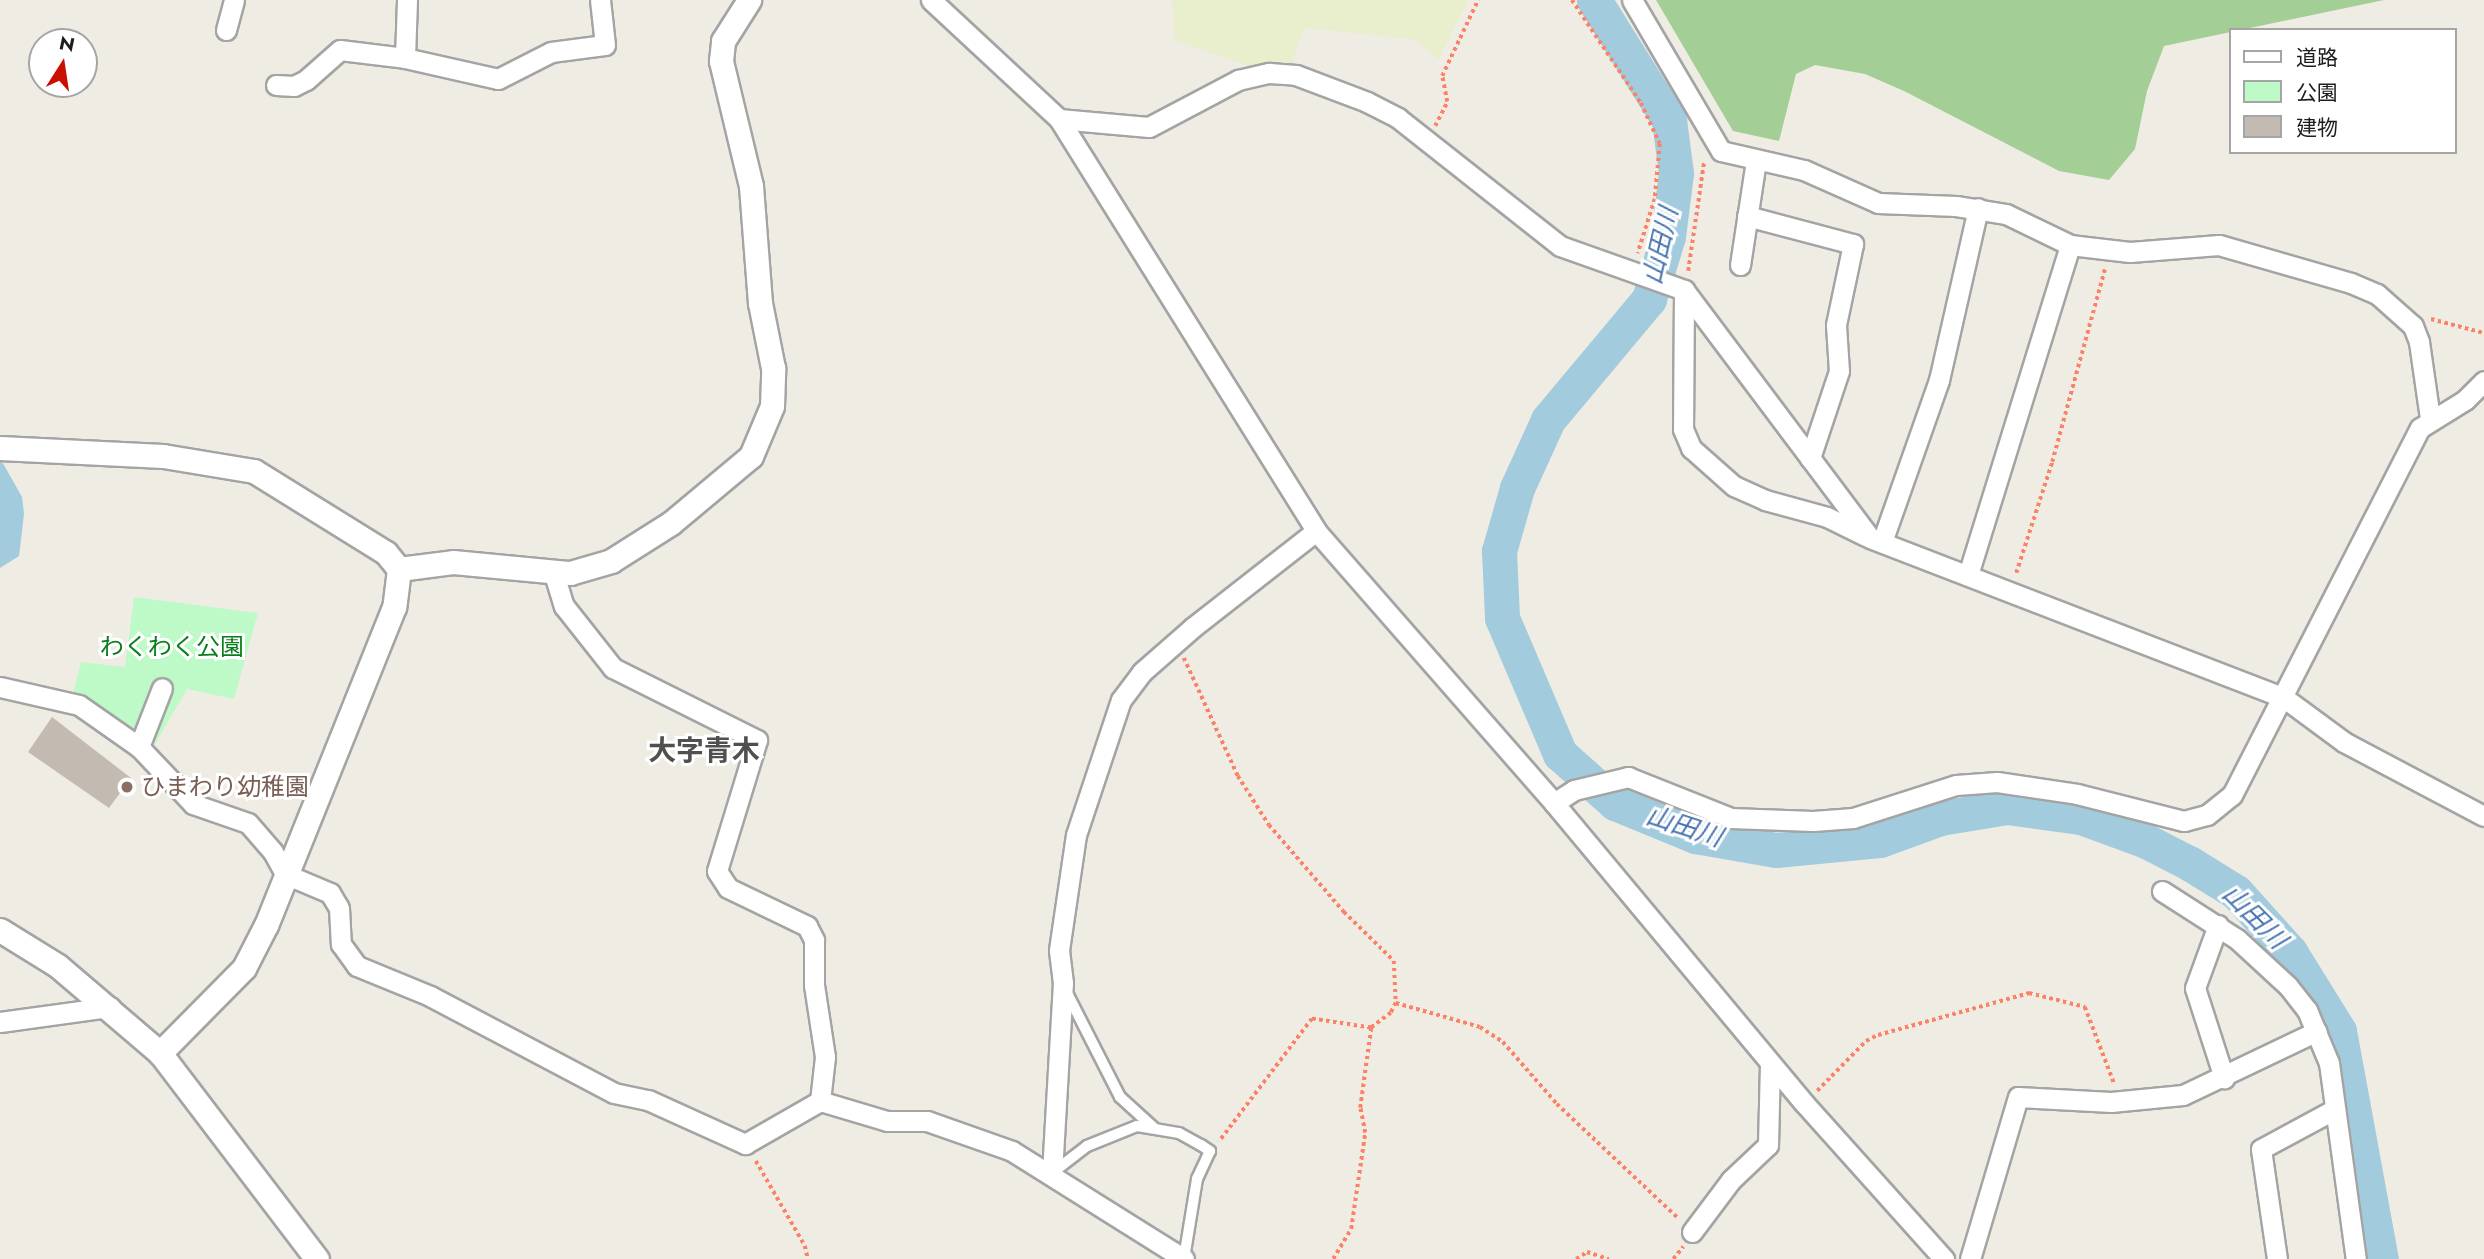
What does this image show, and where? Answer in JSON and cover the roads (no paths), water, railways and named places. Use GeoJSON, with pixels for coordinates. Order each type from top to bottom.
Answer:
{"type":"FeatureCollection","features":[{"type":"Feature","properties":{"kind":"street"},"geometry":{"type":"LineString","coordinates":[[226,30],[234,0]]}},
{"type":"Feature","properties":{"kind":"street"},"geometry":{"type":"LineString","coordinates":[[405,58],[407,0]]}},
{"type":"Feature","properties":{"kind":"street"},"geometry":{"type":"LineString","coordinates":[[276,85],[294,86],[306,80],[340,50],[355,48],[498,79],[551,52],[605,45],[600,0]]}},
{"type":"Feature","properties":{"kind":"street"},"geometry":{"type":"LineString","coordinates":[[399,569],[463,562],[554,574],[611,561],[643,543],[735,472],[751,456],[769,420],[773,368],[760,303],[751,186],[721,61],[723,41],[749,0]]}},
{"type":"Feature","properties":{"kind":"street"},"geometry":{"type":"LineString","coordinates":[[931,0],[1059,119],[1316,531],[1554,803],[1770,1064],[1944,1259]]}},
{"type":"Feature","properties":{"kind":"street"},"geometry":{"type":"LineString","coordinates":[[1632,0],[1707,135],[1721,151],[1823,177],[1878,203],[1978,208],[2006,214],[2070,245],[2152,252],[2202,244],[2239,249],[2378,294],[2413,326],[2419,342],[2430,418]]}},
{"type":"Feature","properties":{"kind":"street"},"geometry":{"type":"LineString","coordinates":[[1059,119],[1149,127],[1238,80],[1281,73],[1325,83],[1367,102],[1424,140],[1560,246],[1632,274],[1681,289],[1876,540]]}},
{"type":"Feature","properties":{"kind":"street"},"geometry":{"type":"LineString","coordinates":[[1740,265],[1756,160]]}},
{"type":"Feature","properties":{"kind":"street"},"geometry":{"type":"LineString","coordinates":[[1876,540],[1939,380],[1978,208]]}},
{"type":"Feature","properties":{"kind":"street"},"geometry":{"type":"LineString","coordinates":[[1747,216],[1853,244],[1836,325],[1839,370],[1810,458]]}},
{"type":"Feature","properties":{"kind":"street"},"geometry":{"type":"LineString","coordinates":[[1968,575],[2070,245]]}},
{"type":"Feature","properties":{"kind":"street"},"geometry":{"type":"LineString","coordinates":[[1681,289],[1683,429],[1691,449],[1747,492],[1815,512],[1876,540],[2283,697],[2344,743],[2484,816]]}},
{"type":"Feature","properties":{"kind":"street"},"geometry":{"type":"LineString","coordinates":[[1554,803],[1574,790],[1628,777],[1731,818],[1813,821],[1864,816],[1956,785],[1997,782],[2077,794],[2162,817],[2196,819],[2221,807],[2232,795],[2412,441],[2430,418],[2465,400],[2484,381]]}},
{"type":"Feature","properties":{"kind":"street"},"geometry":{"type":"LineString","coordinates":[[0,448],[163,456],[254,471],[386,553],[399,569],[394,607],[244,968],[160,1053]]}},
{"type":"Feature","properties":{"kind":"street"},"geometry":{"type":"LineString","coordinates":[[1052,1173],[1063,983],[1059,950],[1076,835],[1121,700],[1142,672],[1177,641],[1316,531]]}},
{"type":"Feature","properties":{"kind":"street"},"geometry":{"type":"LineString","coordinates":[[554,574],[564,606],[613,668],[757,740],[717,871],[728,888],[807,926],[814,940],[814,985],[825,1057],[820,1101]]}},
{"type":"Feature","properties":{"kind":"street"},"geometry":{"type":"LineString","coordinates":[[0,687],[79,705],[139,747],[193,804],[248,823],[273,852],[285,874],[330,892],[339,908],[341,944],[357,966],[430,996],[614,1093],[648,1100],[745,1144],[820,1101],[887,1121],[927,1121],[1012,1151],[1052,1173],[1184,1259]]}},
{"type":"Feature","properties":{"kind":"street"},"geometry":{"type":"LineString","coordinates":[[139,747],[162,688]]}},
{"type":"Feature","properties":{"kind":"street"},"geometry":{"type":"LineString","coordinates":[[2162,891],[2218,926],[2288,986],[2317,1031],[2329,1063],[2356,1259]]}},
{"type":"Feature","properties":{"kind":"street"},"geometry":{"type":"LineString","coordinates":[[2218,926],[2195,988],[2224,1078]]}},
{"type":"Feature","properties":{"kind":"street"},"geometry":{"type":"LineString","coordinates":[[0,930],[58,966],[110,1007],[160,1053],[315,1258]]}},
{"type":"Feature","properties":{"kind":"street"},"geometry":{"type":"LineString","coordinates":[[0,1022],[110,1007]]}},
{"type":"Feature","properties":{"kind":"street"},"geometry":{"type":"LineString","coordinates":[[1970,1259],[2018,1097],[2121,1102],[2183,1095],[2224,1078],[2317,1031]]}},
{"type":"Feature","properties":{"kind":"street"},"geometry":{"type":"LineString","coordinates":[[1692,1232],[1731,1180],[1768,1145],[1770,1064]]}},
{"type":"Feature","properties":{"kind":"street"},"geometry":{"type":"LineString","coordinates":[[2277,1259],[2261,1149],[2334,1109]]}},
{"type":"Feature","properties":{"kind":"lane"},"geometry":{"type":"LineString","coordinates":[[1063,983],[1120,1097],[1153,1127]]}},
{"type":"Feature","properties":{"kind":"lane"},"geometry":{"type":"LineString","coordinates":[[1052,1173],[1100,1140],[1137,1126],[1179,1133],[1210,1151],[1197,1179],[1184,1259]]}},
{"type":"Feature","properties":{"kind":"water"},"geometry":{"type":"Polygon","coordinates":[[[0,458],[22,497],[24,514],[19,556],[0,568],[0,458]]]}},
{"type":"Feature","properties":{"kind":"waterway","name":"山田川"},"geometry":{"type":"LineString","coordinates":[[1594,0],[1669,120],[1676,173],[1668,236],[1649,299],[1548,420],[1517,488],[1499,551],[1502,618],[1560,754],[1615,803],[1695,836],[1776,850],[1880,840],[1940,818],[2007,807],[2081,817],[2144,840],[2189,863],[2236,892],[2290,952],[2339,1031],[2381,1259]]}},
{"type":"Feature","properties":{"kind":"place","name":"ひまわり幼稚園"},"geometry":{"type":"Point","coordinates":[127,787]}},
{"type":"Feature","properties":{"kind":"district","name":"大字青木"},"geometry":{"type":"Point","coordinates":[704,751]}},
{"type":"Feature","properties":{"kind":"park label","name":"わくわく公園"},"geometry":{"type":"Point","coordinates":[172,647]}}]}
